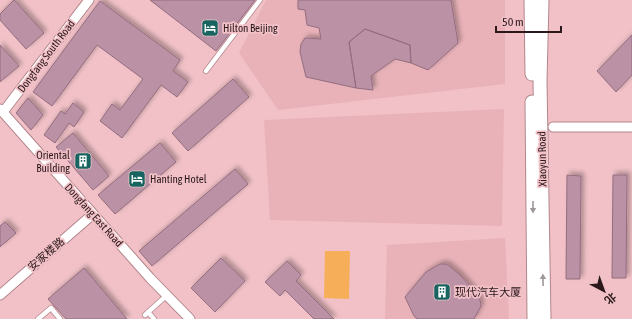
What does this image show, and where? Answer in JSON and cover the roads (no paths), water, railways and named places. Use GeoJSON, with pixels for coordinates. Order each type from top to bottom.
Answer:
{"type":"FeatureCollection","features":[{"type":"Feature","properties":{"kind":"main road","name":"Xiaoyun Road"},"geometry":{"type":"LineString","coordinates":[[531,0],[534,319]]}},
{"type":"Feature","properties":{"kind":"main road","name":"Xiaoyun Road"},"geometry":{"type":"LineString","coordinates":[[542,0],[540,82],[544,319]]}},
{"type":"Feature","properties":{"kind":"street","name":"Dongfang South Road"},"geometry":{"type":"LineString","coordinates":[[1,111],[89,0]]}},
{"type":"Feature","properties":{"kind":"street","name":"Dongfang East Road"},"geometry":{"type":"LineString","coordinates":[[1,111],[166,296],[190,319]]}},
{"type":"Feature","properties":{"kind":"street"},"geometry":{"type":"LineString","coordinates":[[553,127],[632,127]]}},
{"type":"Feature","properties":{"kind":"street","name":"安家楼路"},"geometry":{"type":"LineString","coordinates":[[0,295],[93,214]]}},
{"type":"Feature","properties":{"kind":"lane"},"geometry":{"type":"LineString","coordinates":[[206,71],[260,0]]}},
{"type":"Feature","properties":{"kind":"lane"},"geometry":{"type":"LineString","coordinates":[[154,319],[146,313],[166,296]]}},
{"type":"Feature","properties":{"kind":"lane"},"geometry":{"type":"LineString","coordinates":[[38,319],[50,308],[60,319]]}},
{"type":"Feature","properties":{"kind":"place","name":"Hilton Beijing"},"geometry":{"type":"Point","coordinates":[210,28]}},
{"type":"Feature","properties":{"kind":"place","name":"Oriental Building"},"geometry":{"type":"Point","coordinates":[83,161]}},
{"type":"Feature","properties":{"kind":"place","name":"Hanting Hotel"},"geometry":{"type":"Point","coordinates":[137,179]}},
{"type":"Feature","properties":{"kind":"place","name":"现代汽车大厦"},"geometry":{"type":"Point","coordinates":[442,292]}}]}
